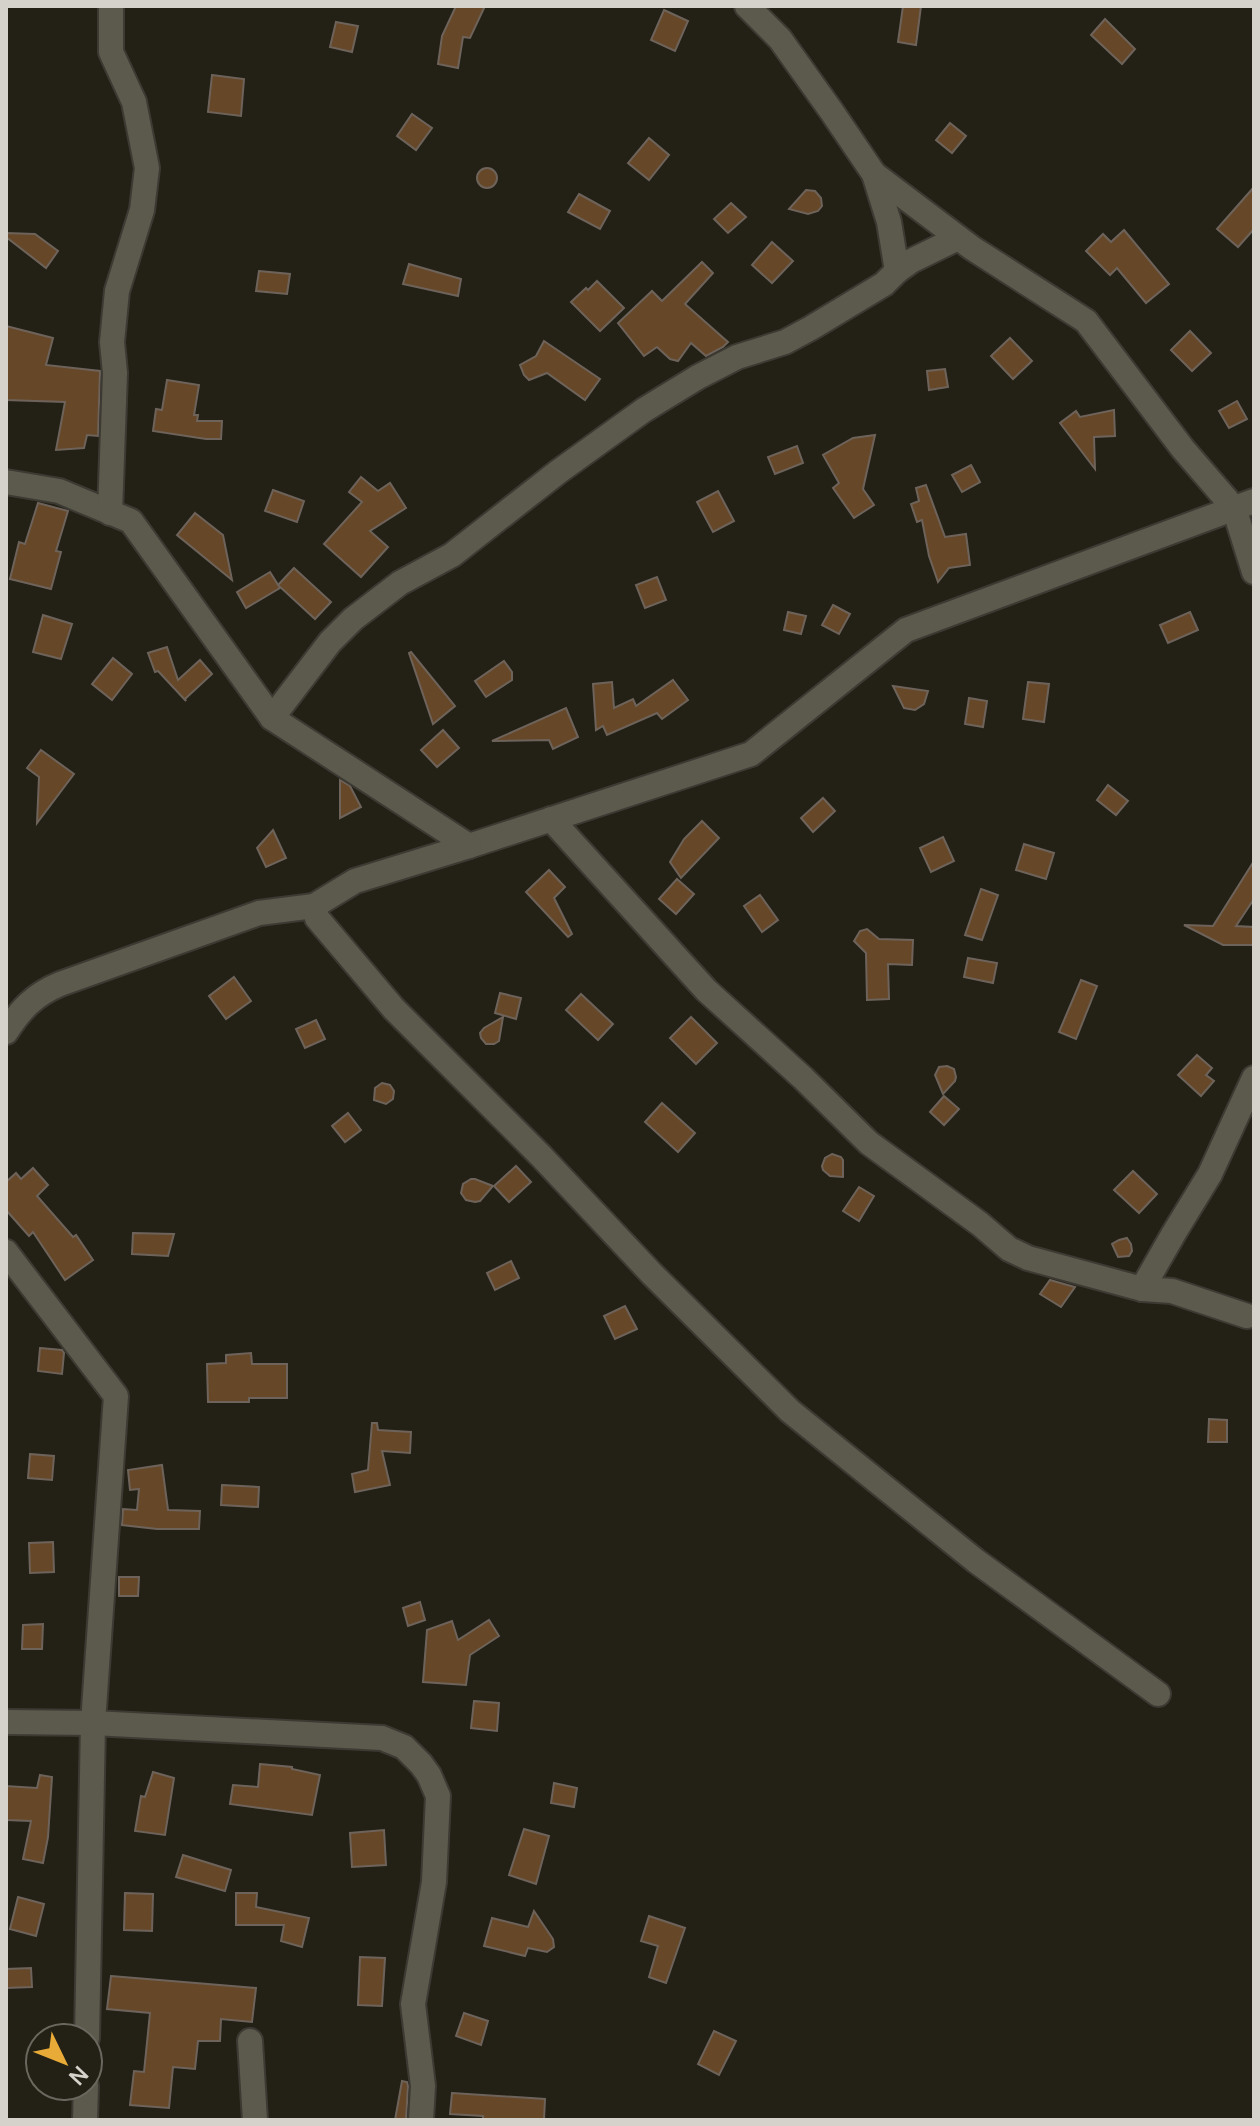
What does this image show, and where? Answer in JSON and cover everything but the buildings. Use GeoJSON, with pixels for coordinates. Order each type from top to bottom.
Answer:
{"type":"FeatureCollection","features":[{"type":"Feature","properties":{"kind":"street"},"geometry":{"type":"LineString","coordinates":[[110,513],[115,373],[112,342],[117,291],[142,210],[147,168],[134,102],[111,52],[111,6]]}},
{"type":"Feature","properties":{"kind":"street"},"geometry":{"type":"LineString","coordinates":[[747,6],[780,39],[874,174],[889,222],[897,271]]}},
{"type":"Feature","properties":{"kind":"street"},"geometry":{"type":"LineString","coordinates":[[874,174],[958,238],[1086,321],[1183,449],[1244,504],[1254,572]]}},
{"type":"Feature","properties":{"kind":"street"},"geometry":{"type":"LineString","coordinates":[[272,718],[330,642],[353,619],[400,583],[452,555],[644,410],[737,357],[785,342],[811,328],[884,284],[911,261],[958,238]]}},
{"type":"Feature","properties":{"kind":"street"},"geometry":{"type":"LineString","coordinates":[[6,482],[59,491],[131,521],[272,718],[469,846]]}},
{"type":"Feature","properties":{"kind":"street"},"geometry":{"type":"LineString","coordinates":[[6,1032],[28,1003],[60,984],[259,913],[314,906],[355,881],[751,754],[906,630],[1244,504]]}},
{"type":"Feature","properties":{"kind":"street"},"geometry":{"type":"LineString","coordinates":[[551,819],[706,990],[869,1143],[980,1224],[1009,1249],[1028,1258],[1142,1289],[1172,1291],[1247,1316]]}},
{"type":"Feature","properties":{"kind":"street"},"geometry":{"type":"LineString","coordinates":[[314,906],[317,918],[394,1009],[790,1411],[976,1561],[1158,1694]]}},
{"type":"Feature","properties":{"kind":"street"},"geometry":{"type":"LineString","coordinates":[[1142,1289],[1210,1174],[1254,1078]]}},
{"type":"Feature","properties":{"kind":"street"},"geometry":{"type":"LineString","coordinates":[[6,1252],[116,1396],[93,1723],[87,2022]]}},
{"type":"Feature","properties":{"kind":"street"},"geometry":{"type":"LineString","coordinates":[[6,1722],[93,1723],[382,1738],[404,1747],[429,1775],[438,1796],[434,1882],[413,2004],[423,2086],[421,2120]]}},
{"type":"Feature","properties":{"kind":"street"},"geometry":{"type":"LineString","coordinates":[[250,2041],[255,2120]]}}]}
